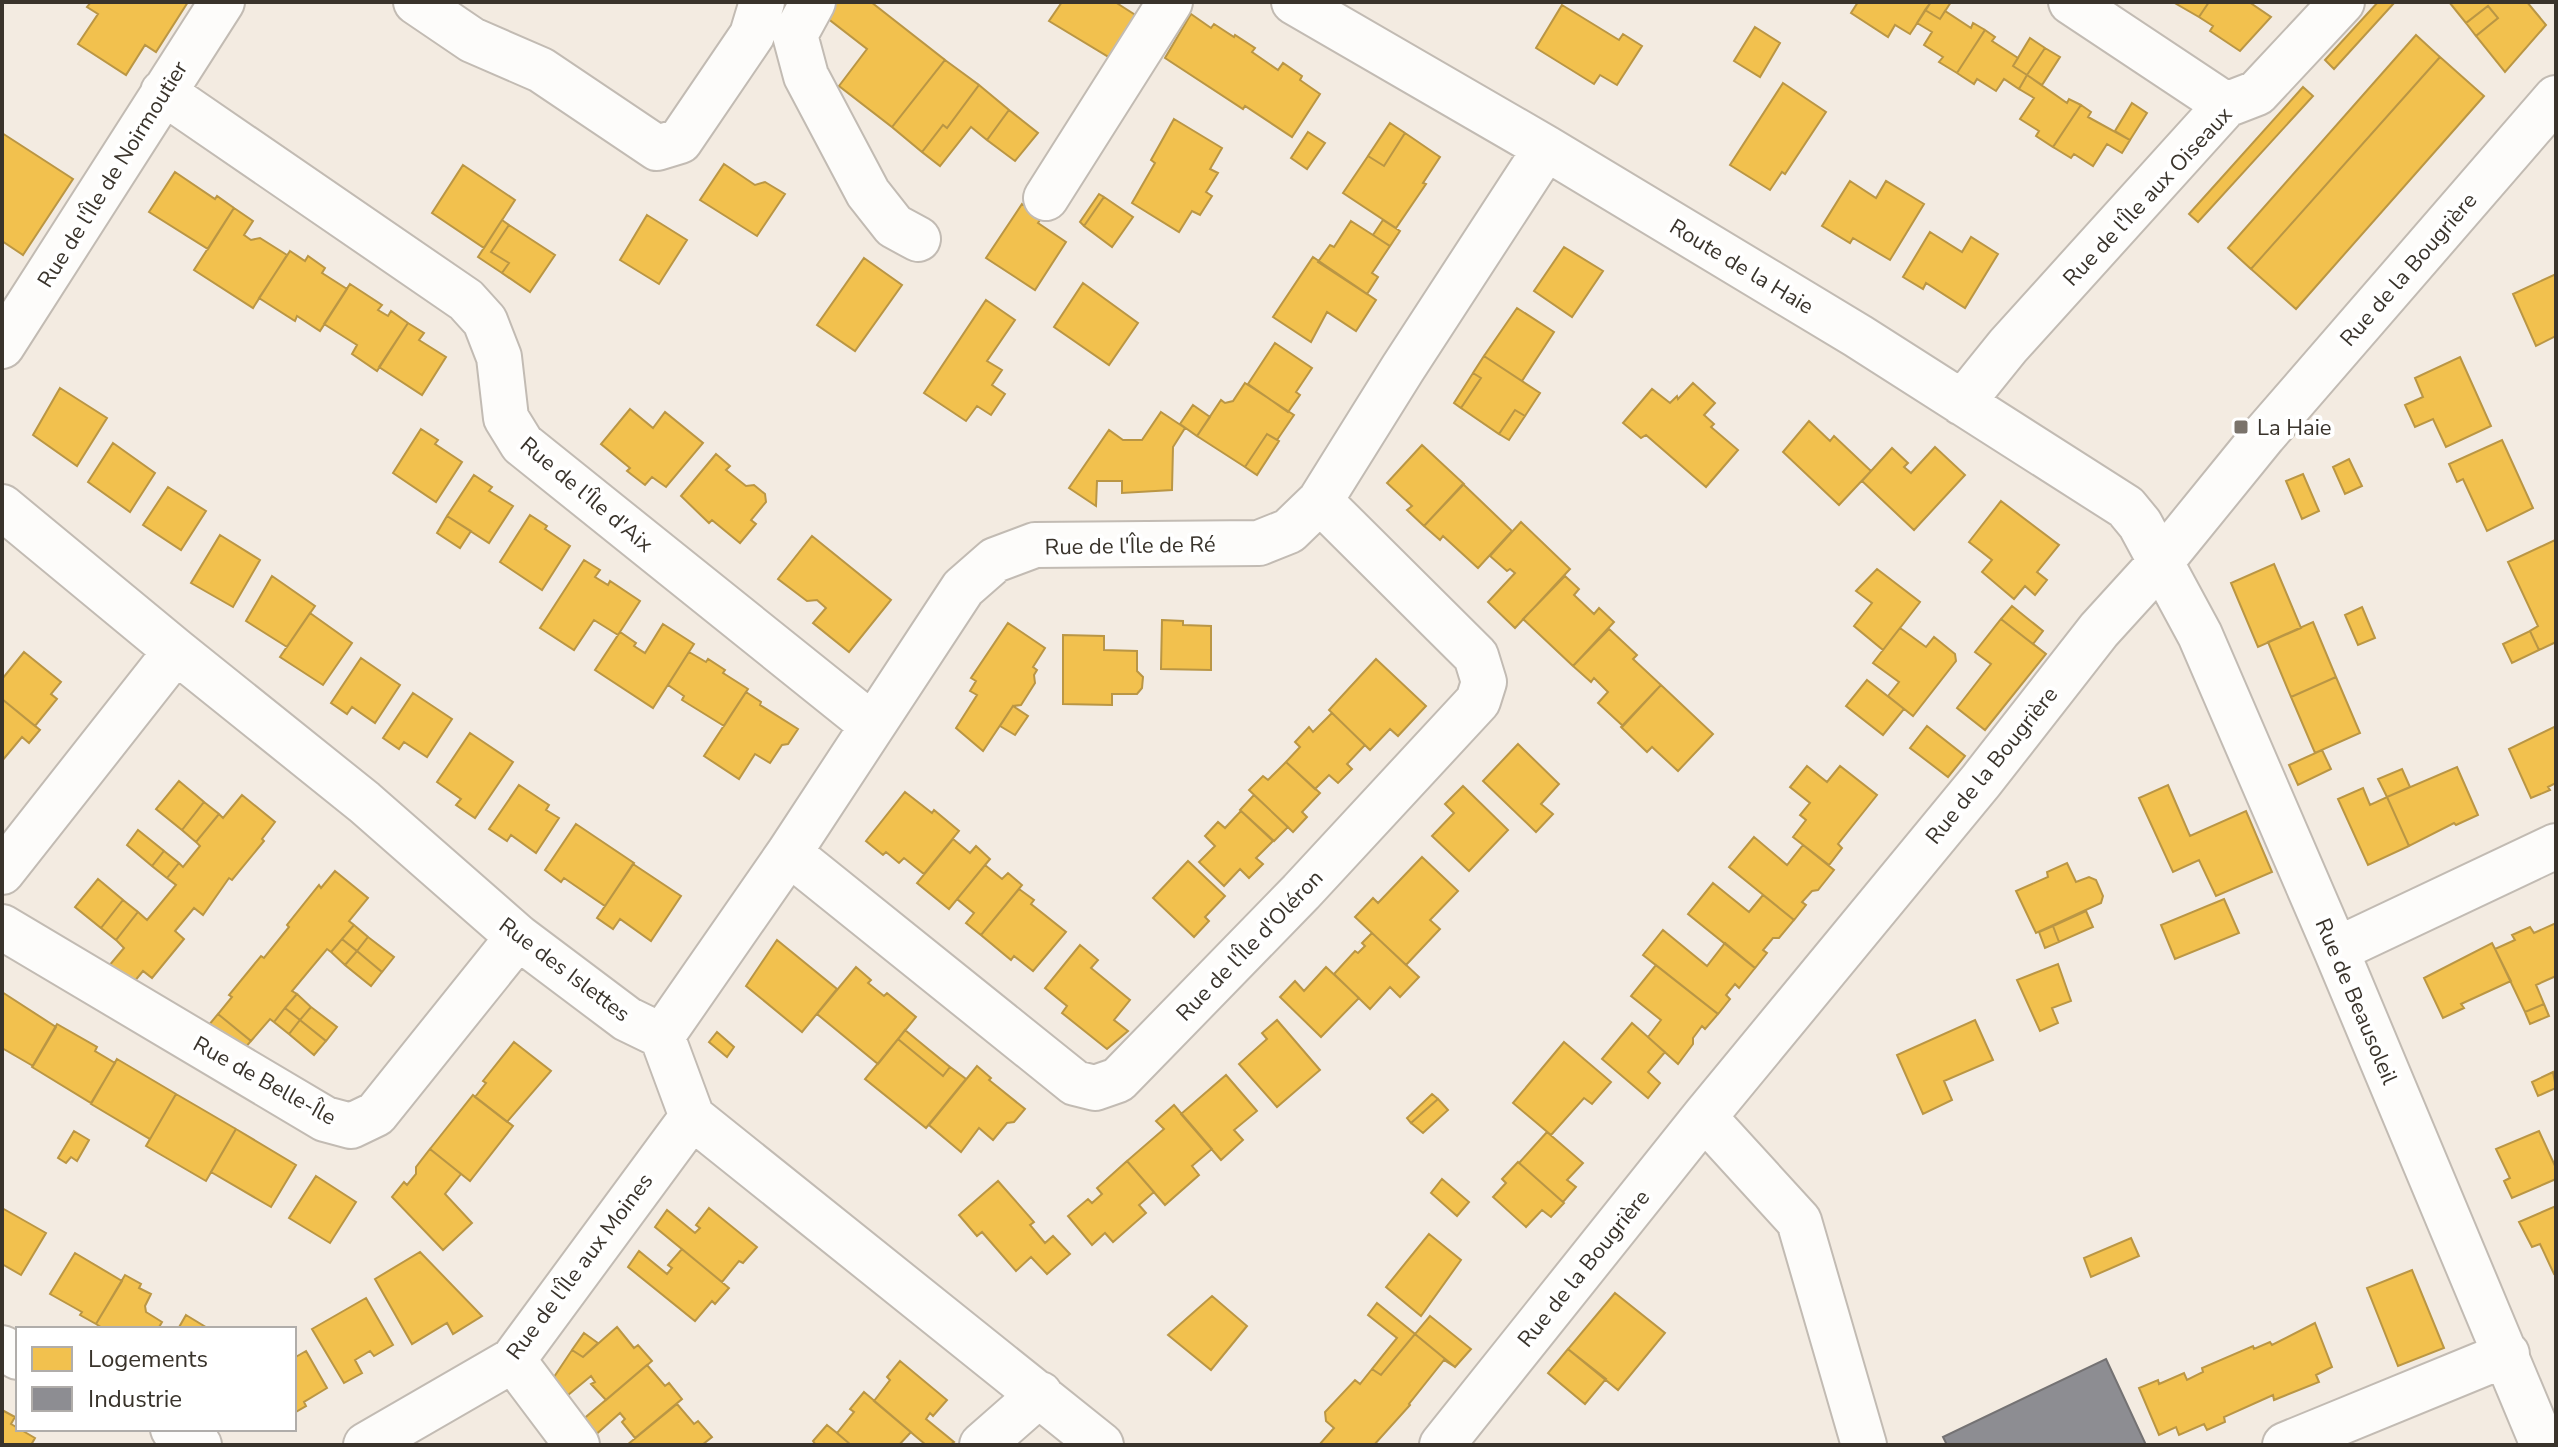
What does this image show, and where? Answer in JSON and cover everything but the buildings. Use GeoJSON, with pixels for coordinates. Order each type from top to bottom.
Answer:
{"type":"FeatureCollection","features":[{"type":"Feature","properties":{"kind":"street","name":"Rue de l'Île de Noirmoutier"},"geometry":{"type":"LineString","coordinates":[[2,346],[222,2]]}},
{"type":"Feature","properties":{"kind":"street"},"geometry":{"type":"LineString","coordinates":[[416,2],[472,40],[541,70],[657,148],[680,141],[752,35],[762,2]]}},
{"type":"Feature","properties":{"kind":"street"},"geometry":{"type":"LineString","coordinates":[[813,2],[795,35],[806,76],[868,193],[894,226],[918,239]]}},
{"type":"Feature","properties":{"kind":"street"},"geometry":{"type":"LineString","coordinates":[[1046,198],[1170,2]]}},
{"type":"Feature","properties":{"kind":"street","name":"Route de la Haie"},"geometry":{"type":"LineString","coordinates":[[1294,2],[1546,148],[1858,336],[2126,507],[2140,524],[2160,563]]}},
{"type":"Feature","properties":{"kind":"street"},"geometry":{"type":"LineString","coordinates":[[2071,2],[2226,105]]}},
{"type":"Feature","properties":{"kind":"street","name":"Rue de l'Île aux Oiseaux"},"geometry":{"type":"LineString","coordinates":[[1962,403],[2008,346],[2226,105],[2257,93],[2342,2]]}},
{"type":"Feature","properties":{"kind":"street","name":"Rue de l'Île d'Aix"},"geometry":{"type":"LineString","coordinates":[[163,92],[466,300],[485,321],[499,357],[506,418],[522,444],[872,725]]}},
{"type":"Feature","properties":{"kind":"street","name":"Rue de la Bougrière"},"geometry":{"type":"LineString","coordinates":[[1442,1445],[1704,1117],[1981,781],[2099,630],[2160,563],[2275,423],[2556,98]]}},
{"type":"Feature","properties":{"kind":"street","name":"Rue de l'Île de Ré"},"geometry":{"type":"LineString","coordinates":[[662,1036],[789,853],[963,588],[995,560],[1035,545],[1259,543],[1289,531],[1320,501],[1546,148]]}},
{"type":"Feature","properties":{"kind":"street","name":"Rue de l'Île d'Oléron"},"geometry":{"type":"LineString","coordinates":[[789,853],[1075,1083],[1095,1088],[1118,1080],[1301,892],[1478,701],[1484,682],[1476,656],[1320,501]]}},
{"type":"Feature","properties":{"kind":"street","name":"Rue des Islettes"},"geometry":{"type":"LineString","coordinates":[[2,507],[364,802],[518,937],[627,1019],[662,1036]]}},
{"type":"Feature","properties":{"kind":"street","name":"Rue de Beausoleil"},"geometry":{"type":"LineString","coordinates":[[2160,563],[2200,635],[2336,950],[2543,1445]]}},
{"type":"Feature","properties":{"kind":"street"},"geometry":{"type":"LineString","coordinates":[[2,872],[176,651]]}},
{"type":"Feature","properties":{"kind":"street"},"geometry":{"type":"LineString","coordinates":[[2336,950],[2556,846]]}},
{"type":"Feature","properties":{"kind":"street","name":"Rue de Belle-Île"},"geometry":{"type":"LineString","coordinates":[[2,927],[325,1119],[351,1126],[376,1114],[518,937]]}},
{"type":"Feature","properties":{"kind":"street"},"geometry":{"type":"LineString","coordinates":[[662,1036],[692,1117],[1101,1445]]}},
{"type":"Feature","properties":{"kind":"street","name":"Rue de l'Île aux Moines"},"geometry":{"type":"LineString","coordinates":[[366,1445],[513,1360],[692,1117]]}},
{"type":"Feature","properties":{"kind":"street"},"geometry":{"type":"LineString","coordinates":[[1704,1117],[1799,1221],[1864,1445]]}},
{"type":"Feature","properties":{"kind":"street"},"geometry":{"type":"LineString","coordinates":[[2285,1445],[2507,1354]]}},
{"type":"Feature","properties":{"kind":"street"},"geometry":{"type":"LineString","coordinates":[[513,1360],[577,1445]]}},
{"type":"Feature","properties":{"kind":"street"},"geometry":{"type":"LineString","coordinates":[[982,1445],[1040,1394]]}},
{"type":"Feature","properties":{"kind":"street"},"geometry":{"type":"LineString","coordinates":[[176,1431],[199,1445]]}},
{"type":"Feature","properties":{"kind":"place","name":"La Haie"},"geometry":{"type":"Point","coordinates":[2241,427]}}]}
